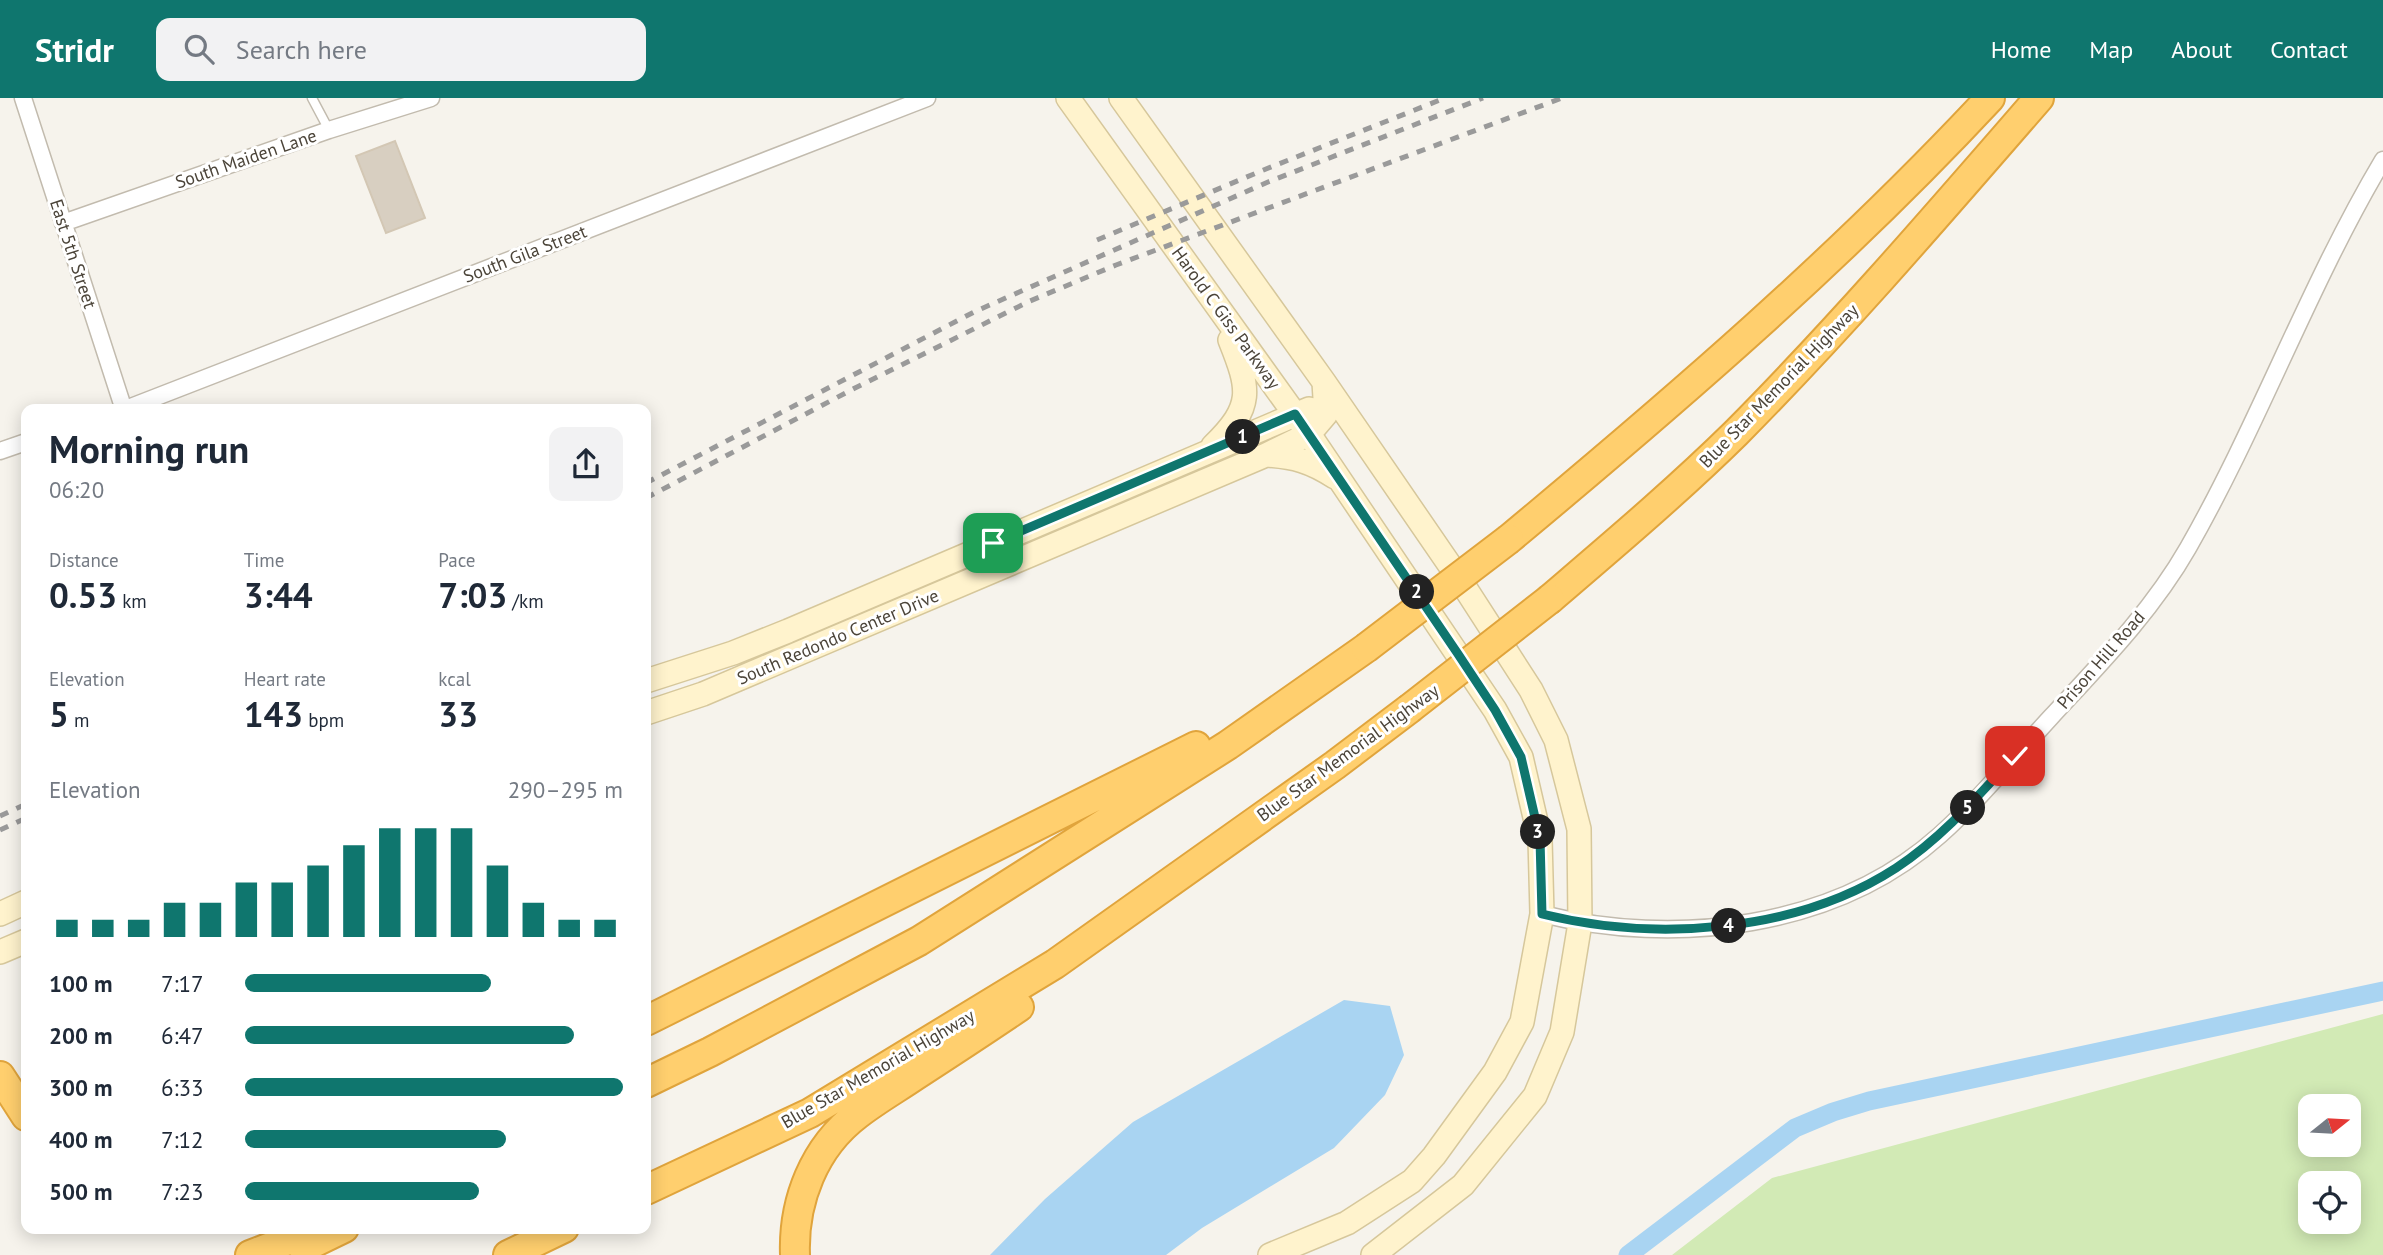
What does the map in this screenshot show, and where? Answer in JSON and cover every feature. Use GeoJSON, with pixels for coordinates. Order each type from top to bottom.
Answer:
{"type":"FeatureCollection","features":[{"type":"Feature","properties":{"kind":"highway"},"geometry":{"type":"LineString","coordinates":[[651,1081],[919,941],[1228,745],[1366,648],[1508,539],[1662,411],[1779,306],[1990,98]]}},
{"type":"Feature","properties":{"kind":"highway","name":"Blue Star Memorial Highway"},"geometry":{"type":"LineString","coordinates":[[651,1188],[810,1113],[1055,964],[1335,765],[1550,599],[1666,499],[1793,374],[1873,290],[2039,98]]}},
{"type":"Feature","properties":{"kind":"highway"},"geometry":{"type":"LineString","coordinates":[[651,1018],[1308,690]]}},
{"type":"Feature","properties":{"kind":"highway"},"geometry":{"type":"LineString","coordinates":[[795,1255],[794,1235],[801,1195],[812,1169],[831,1140],[857,1114],[1240,857],[1335,765]]}},
{"type":"Feature","properties":{"kind":"highway"},"geometry":{"type":"LineString","coordinates":[[0,1076],[21,1108]]}},
{"type":"Feature","properties":{"kind":"highway"},"geometry":{"type":"LineString","coordinates":[[0,1093],[21,1112]]}},
{"type":"Feature","properties":{"kind":"highway"},"geometry":{"type":"LineString","coordinates":[[250,1255],[304,1234]]}},
{"type":"Feature","properties":{"kind":"highway"},"geometry":{"type":"LineString","coordinates":[[289,1255],[332,1234]]}},
{"type":"Feature","properties":{"kind":"highway"},"geometry":{"type":"LineString","coordinates":[[508,1255],[552,1234]]}},
{"type":"Feature","properties":{"kind":"main road","name":"Harold C Giss Parkway"},"geometry":{"type":"LineString","coordinates":[[1068,98],[1309,434],[1495,710],[1521,757],[1540,839],[1542,914],[1522,1022],[1495,1072],[1434,1156],[1412,1181],[1347,1223],[1269,1255]]}},
{"type":"Feature","properties":{"kind":"main road"},"geometry":{"type":"LineString","coordinates":[[1121,98],[1324,383],[1460,580],[1524,679],[1556,740],[1579,829],[1580,923],[1562,1032],[1535,1096],[1463,1185],[1373,1255]]}},
{"type":"Feature","properties":{"kind":"main road"},"geometry":{"type":"LineString","coordinates":[[1208,452],[1230,430],[1242,408],[1245,388],[1244,374],[1216,304]]}},
{"type":"Feature","properties":{"kind":"main road"},"geometry":{"type":"LineString","coordinates":[[1324,383],[1326,409],[1357,431]]}},
{"type":"Feature","properties":{"kind":"main road","name":"South Redondo Center Drive"},"geometry":{"type":"LineString","coordinates":[[651,679],[766,640],[1295,414],[1326,409],[1319,425],[1309,434],[1266,455],[703,694],[651,711]]}},
{"type":"Feature","properties":{"kind":"main road"},"geometry":{"type":"LineString","coordinates":[[1266,455],[1296,458],[1315,464],[1340,481]]}},
{"type":"Feature","properties":{"kind":"main road"},"geometry":{"type":"LineString","coordinates":[[0,914],[21,904]]}},
{"type":"Feature","properties":{"kind":"main road"},"geometry":{"type":"LineString","coordinates":[[0,952],[21,943]]}},
{"type":"Feature","properties":{"kind":"street","name":"East 5th Street"},"geometry":{"type":"LineString","coordinates":[[23,98],[122,404]]}},
{"type":"Feature","properties":{"kind":"street","name":"South Maiden Lane"},"geometry":{"type":"LineString","coordinates":[[63,223],[329,130],[431,98]]}},
{"type":"Feature","properties":{"kind":"street","name":"South Gila Street"},"geometry":{"type":"LineString","coordinates":[[137,404],[927,98]]}},
{"type":"Feature","properties":{"kind":"street","name":"Prison Hill Road"},"geometry":{"type":"LineString","coordinates":[[1542,914],[1580,923],[1670,929],[1724,927],[1785,914],[1832,900],[1870,884],[1898,867],[1940,835],[2111,652],[2186,552],[2229,474],[2325,271],[2383,160]]}},
{"type":"Feature","properties":{"kind":"street"},"geometry":{"type":"LineString","coordinates":[[0,451],[21,444]]}},
{"type":"Feature","properties":{"kind":"lane"},"geometry":{"type":"LineString","coordinates":[[312,98],[329,130]]}},
{"type":"Feature","properties":{"kind":"green space"},"geometry":{"type":"Polygon","coordinates":[[[2383,1014],[2383,1255],[1672,1255],[1772,1178],[2383,1014]]]}},
{"type":"Feature","properties":{"kind":"water"},"geometry":{"type":"Polygon","coordinates":[[[1344,1000],[1390,1006],[1404,1055],[1385,1095],[1334,1148],[1202,1228],[1166,1255],[990,1255],[1045,1199],[1133,1122],[1344,1000]]]}},
{"type":"Feature","properties":{"kind":"building"},"geometry":{"type":"Polygon","coordinates":[[[395,141],[425,218],[386,233],[356,156],[395,141]]]}},
{"type":"Feature","properties":{"kind":"waterway"},"geometry":{"type":"LineString","coordinates":[[1628,1255],[1795,1128],[1833,1112],[1869,1101],[2383,991]]}},
{"type":"Feature","properties":{"kind":"railway"},"geometry":{"type":"LineString","coordinates":[[1097,240],[1445,98]]}},
{"type":"Feature","properties":{"kind":"railway"},"geometry":{"type":"LineString","coordinates":[[651,480],[974,312],[1268,182],[1483,98]]}},
{"type":"Feature","properties":{"kind":"railway"},"geometry":{"type":"LineString","coordinates":[[651,495],[855,388],[1030,301],[1116,265],[1562,98]]}},
{"type":"Feature","properties":{"kind":"railway"},"geometry":{"type":"LineString","coordinates":[[0,816],[21,806]]}},
{"type":"Feature","properties":{"kind":"railway"},"geometry":{"type":"LineString","coordinates":[[0,830],[21,820]]}},
{"type":"Feature","properties":{"kind":"route"},"geometry":{"type":"LineString","coordinates":[[993,543],[1295,414],[1495,710],[1521,757],[1540,839],[1542,914],[1580,923],[1670,929],[1724,927],[1785,914],[1832,900],[1870,884],[1898,867],[1940,835],[2015,756]]}}]}
